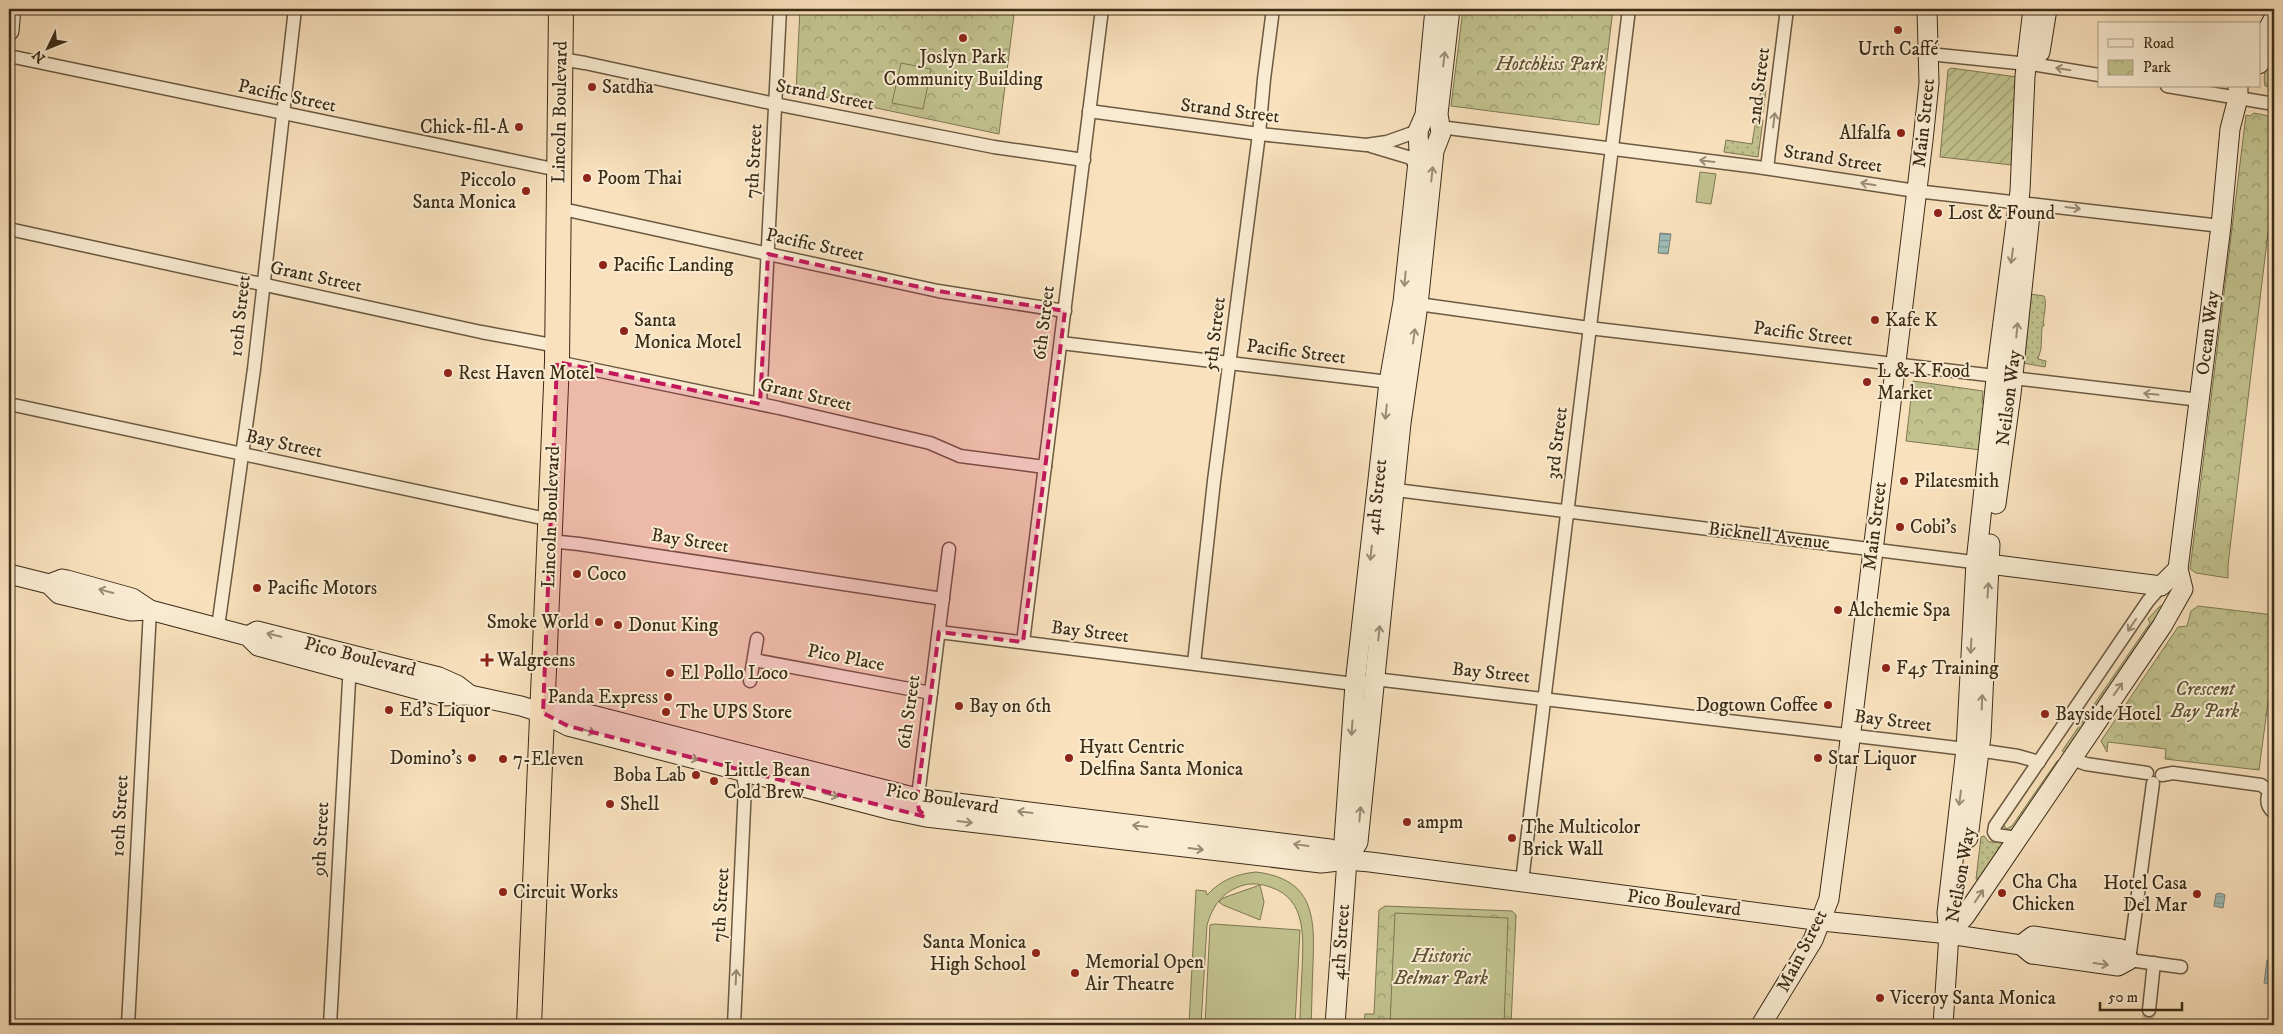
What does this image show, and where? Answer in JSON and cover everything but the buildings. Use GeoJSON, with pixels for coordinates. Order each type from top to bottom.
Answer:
{"type":"FeatureCollection","features":[{"type":"Feature","properties":{"kind":"highway","name":"Lincoln Boulevard"},"geometry":{"type":"LineString","coordinates":[[529,1025],[557,354],[561,9]]}},
{"type":"Feature","properties":{"kind":"main road"},"geometry":{"type":"LineString","coordinates":[[9,31],[11,9]]}},
{"type":"Feature","properties":{"kind":"main road","name":"4th Street"},"geometry":{"type":"LineString","coordinates":[[1335,1025],[1347,860],[1344,841],[1398,383],[1434,155],[1425,115],[1435,9]]}},
{"type":"Feature","properties":{"kind":"main road","name":"4th Street"},"geometry":{"type":"LineString","coordinates":[[1411,303],[1420,147],[1438,114],[1450,9]]}},
{"type":"Feature","properties":{"kind":"main road","name":"Main Street"},"geometry":{"type":"LineString","coordinates":[[1761,1025],[1813,940],[1829,899],[1851,735],[1928,94],[1929,54],[1926,9]]}},
{"type":"Feature","properties":{"kind":"main road","name":"Neilson Way"},"geometry":{"type":"LineString","coordinates":[[1943,1025],[1949,934],[1958,915],[1973,750],[1982,563],[2025,203],[2033,9]]}},
{"type":"Feature","properties":{"kind":"main road","name":"Neilson Way"},"geometry":{"type":"LineString","coordinates":[[2032,64],[2046,9]]}},
{"type":"Feature","properties":{"kind":"main road"},"geometry":{"type":"LineString","coordinates":[[2260,44],[2274,18]]}},
{"type":"Feature","properties":{"kind":"main road"},"geometry":{"type":"LineString","coordinates":[[2260,62],[2274,36]]}},
{"type":"Feature","properties":{"kind":"main road","name":"Ocean Way"},"geometry":{"type":"LineString","coordinates":[[2072,759],[2162,626],[2183,589],[2178,569],[2221,226],[2230,129],[2241,90]]}},
{"type":"Feature","properties":{"kind":"main road","name":"Bicknell Avenue"},"geometry":{"type":"LineString","coordinates":[[1982,563],[2161,586]]}},
{"type":"Feature","properties":{"kind":"main road"},"geometry":{"type":"LineString","coordinates":[[2161,586],[2178,569]]}},
{"type":"Feature","properties":{"kind":"main road","name":"Pico Boulevard"},"geometry":{"type":"LineString","coordinates":[[9,574],[49,584],[59,594],[131,611],[150,610],[248,636],[257,631],[350,663],[439,677],[456,685],[470,695],[542,713],[568,726],[748,778],[926,817],[1321,864],[1347,860],[1822,921],[1949,934],[2021,945],[2033,936],[2072,951],[2121,949],[2129,960]]}},
{"type":"Feature","properties":{"kind":"main road","name":"Pico Boulevard"},"geometry":{"type":"LineString","coordinates":[[542,713],[568,709],[916,798],[1330,849],[1347,860]]}},
{"type":"Feature","properties":{"kind":"main road"},"geometry":{"type":"LineString","coordinates":[[1949,934],[1966,916],[2072,759]]}},
{"type":"Feature","properties":{"kind":"street","name":"10th Street"},"geometry":{"type":"LineString","coordinates":[[218,627],[242,454],[295,9]]}},
{"type":"Feature","properties":{"kind":"street","name":"7th Street"},"geometry":{"type":"LineString","coordinates":[[760,404],[780,9]]}},
{"type":"Feature","properties":{"kind":"street","name":"6th Street"},"geometry":{"type":"LineString","coordinates":[[1023,642],[1102,9]]}},
{"type":"Feature","properties":{"kind":"street","name":"5th Street"},"geometry":{"type":"LineString","coordinates":[[1194,663],[1214,481],[1260,134],[1264,79],[1273,9]]}},
{"type":"Feature","properties":{"kind":"street","name":"3rd Street"},"geometry":{"type":"LineString","coordinates":[[1522,882],[1629,9]]}},
{"type":"Feature","properties":{"kind":"street","name":"2nd Street"},"geometry":{"type":"LineString","coordinates":[[1767,168],[1787,9]]}},
{"type":"Feature","properties":{"kind":"street"},"geometry":{"type":"LineString","coordinates":[[1929,54],[2032,64],[2098,75]]}},
{"type":"Feature","properties":{"kind":"street","name":"Pacific Street"},"geometry":{"type":"LineString","coordinates":[[9,56],[558,170]]}},
{"type":"Feature","properties":{"kind":"street","name":"Strand Street"},"geometry":{"type":"LineString","coordinates":[[561,59],[994,147],[1084,160]]}},
{"type":"Feature","properties":{"kind":"street"},"geometry":{"type":"LineString","coordinates":[[2204,88],[2241,90],[2274,104]]}},
{"type":"Feature","properties":{"kind":"street","name":"Strand Street"},"geometry":{"type":"LineString","coordinates":[[1089,111],[1260,134],[1366,145],[1409,157],[1416,163],[1418,170]]}},
{"type":"Feature","properties":{"kind":"street","name":"Strand Street"},"geometry":{"type":"LineString","coordinates":[[1366,145],[1387,142],[1429,130],[1612,149],[1767,168],[1916,191],[2221,226]]}},
{"type":"Feature","properties":{"kind":"street","name":"Pacific Street"},"geometry":{"type":"LineString","coordinates":[[558,208],[938,291],[1065,311]]}},
{"type":"Feature","properties":{"kind":"street","name":"Grant Street"},"geometry":{"type":"LineString","coordinates":[[9,229],[481,332],[557,354],[580,365],[930,443],[960,456],[1045,468]]}},
{"type":"Feature","properties":{"kind":"street","name":"Pacific Street"},"geometry":{"type":"LineString","coordinates":[[1411,303],[1590,328],[2200,400]]}},
{"type":"Feature","properties":{"kind":"street","name":"Pacific Street"},"geometry":{"type":"LineString","coordinates":[[1061,343],[1398,383]]}},
{"type":"Feature","properties":{"kind":"street","name":"Bay Street"},"geometry":{"type":"LineString","coordinates":[[9,404],[242,454],[551,531],[579,544],[943,598]]}},
{"type":"Feature","properties":{"kind":"street","name":"Bicknell Avenue"},"geometry":{"type":"LineString","coordinates":[[1386,488],[1982,563]]}},
{"type":"Feature","properties":{"kind":"street","name":"6th Street"},"geometry":{"type":"LineString","coordinates":[[916,798],[949,549]]}},
{"type":"Feature","properties":{"kind":"street"},"geometry":{"type":"LineString","coordinates":[[2017,838],[2000,837],[1994,832],[1995,826],[2148,601],[2161,586]]}},
{"type":"Feature","properties":{"kind":"street","name":"10th Street"},"geometry":{"type":"LineString","coordinates":[[128,1025],[150,610]]}},
{"type":"Feature","properties":{"kind":"street","name":"Bay Street"},"geometry":{"type":"LineString","coordinates":[[939,632],[1364,683],[1383,680],[1545,698],[1973,750],[2018,756],[2039,762]]}},
{"type":"Feature","properties":{"kind":"street"},"geometry":{"type":"LineString","coordinates":[[750,681],[757,639]]}},
{"type":"Feature","properties":{"kind":"street","name":"Pico Place"},"geometry":{"type":"LineString","coordinates":[[754,660],[931,693]]}},
{"type":"Feature","properties":{"kind":"street","name":"9th Street"},"geometry":{"type":"LineString","coordinates":[[330,1025],[350,663]]}},
{"type":"Feature","properties":{"kind":"street","name":"7th Street"},"geometry":{"type":"LineString","coordinates":[[734,1025],[748,778],[736,751]]}},
{"type":"Feature","properties":{"kind":"street"},"geometry":{"type":"LineString","coordinates":[[2072,759],[2086,764],[2154,777],[2173,773],[2261,785],[2272,789],[2267,800],[2274,813]]}},
{"type":"Feature","properties":{"kind":"street"},"geometry":{"type":"LineString","coordinates":[[2129,960],[2154,777]]}},
{"type":"Feature","properties":{"kind":"street"},"geometry":{"type":"LineString","coordinates":[[916,798],[919,810],[926,817]]}},
{"type":"Feature","properties":{"kind":"street","name":"Pico Boulevard"},"geometry":{"type":"LineString","coordinates":[[2129,960],[2181,966]]}},
{"type":"Feature","properties":{"kind":"street"},"geometry":{"type":"LineString","coordinates":[[2149,1010],[2154,963]]}},
{"type":"Feature","properties":{"kind":"highlighted area"},"geometry":{"type":"Polygon","coordinates":[[[768,254],[938,291],[1065,311],[1023,642],[939,632],[917,798],[919,810],[926,817],[568,726],[543,713],[557,362],[760,404],[768,254]]]}},
{"type":"Feature","properties":{"kind":"green space"},"geometry":{"type":"Polygon","coordinates":[[[800,9],[982,9],[1014,15],[999,134],[796,91],[800,9]]]}},
{"type":"Feature","properties":{"kind":"green space","name":"Hotchkiss Park"},"geometry":{"type":"Polygon","coordinates":[[[1463,9],[1613,9],[1599,125],[1451,106],[1463,9]]]}},
{"type":"Feature","properties":{"kind":"green space"},"geometry":{"type":"Polygon","coordinates":[[[2274,51],[2274,88],[2265,86],[2264,77],[2274,51]]]}},
{"type":"Feature","properties":{"kind":"green space"},"geometry":{"type":"Polygon","coordinates":[[[901,63],[931,69],[923,109],[892,103],[901,63]]]}},
{"type":"Feature","properties":{"kind":"green space"},"geometry":{"type":"Polygon","coordinates":[[[1951,68],[2017,77],[2012,165],[1940,157],[1948,70],[1951,68]]]}},
{"type":"Feature","properties":{"kind":"green space"},"geometry":{"type":"Polygon","coordinates":[[[1761,90],[1766,90],[1763,113],[1757,112],[1761,90]]]}},
{"type":"Feature","properties":{"kind":"green space"},"geometry":{"type":"Polygon","coordinates":[[[2254,113],[2274,117],[2274,183],[2228,565],[2228,578],[2196,573],[2190,569],[2246,115],[2250,116],[2254,113]]]}},
{"type":"Feature","properties":{"kind":"green space"},"geometry":{"type":"Polygon","coordinates":[[[1756,119],[1763,120],[1758,157],[1724,152],[1726,140],[1752,144],[1756,119]]]}},
{"type":"Feature","properties":{"kind":"green space"},"geometry":{"type":"Polygon","coordinates":[[[1700,172],[1716,174],[1711,204],[1696,202],[1700,172]]]}},
{"type":"Feature","properties":{"kind":"green space"},"geometry":{"type":"Polygon","coordinates":[[[2030,294],[2044,296],[2045,300],[2044,326],[2042,326],[2041,349],[2038,359],[2046,361],[2045,367],[2023,363],[2030,294]]]}},
{"type":"Feature","properties":{"kind":"green space"},"geometry":{"type":"Polygon","coordinates":[[[1913,381],[1983,391],[1982,403],[1988,404],[1981,450],[1906,441],[1913,381]]]}},
{"type":"Feature","properties":{"kind":"green space"},"geometry":{"type":"Polygon","coordinates":[[[2160,606],[2164,606],[2065,753],[2062,751],[2150,623],[2148,619],[2160,606]]]}},
{"type":"Feature","properties":{"kind":"green space","name":"Crescent Bay Park"},"geometry":{"type":"Polygon","coordinates":[[[2198,606],[2274,615],[2274,658],[2259,770],[2165,759],[2166,749],[2108,742],[2107,752],[2101,741],[2178,627],[2187,626],[2191,611],[2198,606]]]}},
{"type":"Feature","properties":{"kind":"green space"},"geometry":{"type":"Polygon","coordinates":[[[2057,761],[2060,761],[2016,824],[2015,831],[2004,832],[2000,829],[2003,823],[2006,829],[2012,826],[2057,761]]]}},
{"type":"Feature","properties":{"kind":"green space"},"geometry":{"type":"Polygon","coordinates":[[[1984,836],[1989,842],[2006,842],[1982,881],[1976,879],[1981,837],[1984,836]]]}},
{"type":"Feature","properties":{"kind":"green space"},"geometry":{"type":"Polygon","coordinates":[[[1256,872],[1275,876],[1289,882],[1300,891],[1307,902],[1313,930],[1311,1025],[1300,1025],[1303,947],[1301,922],[1297,911],[1291,901],[1282,893],[1267,886],[1254,884],[1244,885],[1230,891],[1212,911],[1207,925],[1201,1025],[1189,1025],[1196,890],[1206,891],[1207,895],[1228,879],[1241,874],[1256,872]]]}},
{"type":"Feature","properties":{"kind":"green space"},"geometry":{"type":"Polygon","coordinates":[[[1260,885],[1264,902],[1260,920],[1219,902],[1223,898],[1260,885]]]}},
{"type":"Feature","properties":{"kind":"green space","name":"Historic Belmar Park"},"geometry":{"type":"Polygon","coordinates":[[[1385,906],[1512,911],[1516,915],[1511,1025],[1364,1025],[1365,1014],[1374,1014],[1379,910],[1385,906]]]}},
{"type":"Feature","properties":{"kind":"green space","name":"Historic Belmar Park"},"geometry":{"type":"Polygon","coordinates":[[[1395,913],[1508,918],[1504,1025],[1390,1025],[1395,913]]]}},
{"type":"Feature","properties":{"kind":"green space"},"geometry":{"type":"Polygon","coordinates":[[[1210,925],[1300,930],[1295,1025],[1205,1025],[1210,925]]]}},
{"type":"Feature","properties":{"kind":"water"},"geometry":{"type":"Polygon","coordinates":[[[1660,233],[1671,234],[1668,254],[1658,253],[1660,233]]]}},
{"type":"Feature","properties":{"kind":"water"},"geometry":{"type":"Polygon","coordinates":[[[2216,894],[2225,895],[2223,908],[2214,906],[2216,894]]]}},
{"type":"Feature","properties":{"kind":"water"},"geometry":{"type":"Polygon","coordinates":[[[2267,960],[2274,961],[2274,984],[2264,983],[2267,960]]]}},
{"type":"Feature","properties":{"kind":"tunnel"},"geometry":{"type":"LineString","coordinates":[[2147,1025],[2149,1010]]}},
{"type":"Feature","properties":{"kind":"place","name":"Urth Caffé"},"geometry":{"type":"Point","coordinates":[1898,30]}},
{"type":"Feature","properties":{"kind":"place","name":"Joslyn Park Community Building"},"geometry":{"type":"Point","coordinates":[963,38]}},
{"type":"Feature","properties":{"kind":"place","name":"Satdha"},"geometry":{"type":"Point","coordinates":[592,87]}},
{"type":"Feature","properties":{"kind":"place","name":"Chick-fil-A"},"geometry":{"type":"Point","coordinates":[519,127]}},
{"type":"Feature","properties":{"kind":"place","name":"Alfalfa"},"geometry":{"type":"Point","coordinates":[1901,133]}},
{"type":"Feature","properties":{"kind":"place","name":"Poom Thai"},"geometry":{"type":"Point","coordinates":[587,178]}},
{"type":"Feature","properties":{"kind":"place","name":"Piccolo Santa Monica"},"geometry":{"type":"Point","coordinates":[526,191]}},
{"type":"Feature","properties":{"kind":"place","name":"Lost & Found"},"geometry":{"type":"Point","coordinates":[1938,213]}},
{"type":"Feature","properties":{"kind":"place","name":"Pacific Landing"},"geometry":{"type":"Point","coordinates":[603,265]}},
{"type":"Feature","properties":{"kind":"place","name":"Kafe K"},"geometry":{"type":"Point","coordinates":[1875,320]}},
{"type":"Feature","properties":{"kind":"place","name":"Santa Monica Motel"},"geometry":{"type":"Point","coordinates":[624,331]}},
{"type":"Feature","properties":{"kind":"place","name":"Rest Haven Motel"},"geometry":{"type":"Point","coordinates":[448,373]}},
{"type":"Feature","properties":{"kind":"place","name":"L & K Food Market"},"geometry":{"type":"Point","coordinates":[1867,382]}},
{"type":"Feature","properties":{"kind":"place","name":"Pilatesmith"},"geometry":{"type":"Point","coordinates":[1904,481]}},
{"type":"Feature","properties":{"kind":"place","name":"Cobi's"},"geometry":{"type":"Point","coordinates":[1900,527]}},
{"type":"Feature","properties":{"kind":"place","name":"Coco"},"geometry":{"type":"Point","coordinates":[577,574]}},
{"type":"Feature","properties":{"kind":"place","name":"Pacific Motors"},"geometry":{"type":"Point","coordinates":[257,588]}},
{"type":"Feature","properties":{"kind":"place","name":"Alchemie Spa"},"geometry":{"type":"Point","coordinates":[1838,610]}},
{"type":"Feature","properties":{"kind":"place","name":"Smoke World"},"geometry":{"type":"Point","coordinates":[599,622]}},
{"type":"Feature","properties":{"kind":"place","name":"Donut King"},"geometry":{"type":"Point","coordinates":[618,625]}},
{"type":"Feature","properties":{"kind":"place","name":"Walgreens"},"geometry":{"type":"Point","coordinates":[487,660]}},
{"type":"Feature","properties":{"kind":"place","name":"F45 Training"},"geometry":{"type":"Point","coordinates":[1886,668]}},
{"type":"Feature","properties":{"kind":"place","name":"El Pollo Loco"},"geometry":{"type":"Point","coordinates":[670,673]}},
{"type":"Feature","properties":{"kind":"place","name":"Panda Express"},"geometry":{"type":"Point","coordinates":[668,697]}},
{"type":"Feature","properties":{"kind":"place","name":"Dogtown Coffee"},"geometry":{"type":"Point","coordinates":[1828,705]}},
{"type":"Feature","properties":{"kind":"place","name":"Bay on 6th"},"geometry":{"type":"Point","coordinates":[959,706]}},
{"type":"Feature","properties":{"kind":"place","name":"Ed's Liquor"},"geometry":{"type":"Point","coordinates":[389,710]}},
{"type":"Feature","properties":{"kind":"place","name":"The UPS Store"},"geometry":{"type":"Point","coordinates":[666,712]}},
{"type":"Feature","properties":{"kind":"place","name":"Bayside Hotel"},"geometry":{"type":"Point","coordinates":[2045,714]}},
{"type":"Feature","properties":{"kind":"place","name":"Domino's"},"geometry":{"type":"Point","coordinates":[472,758]}},
{"type":"Feature","properties":{"kind":"place","name":"Hyatt Centric Delfina Santa Monica"},"geometry":{"type":"Point","coordinates":[1069,758]}},
{"type":"Feature","properties":{"kind":"place","name":"Star Liquor"},"geometry":{"type":"Point","coordinates":[1818,758]}},
{"type":"Feature","properties":{"kind":"place","name":"7-Eleven"},"geometry":{"type":"Point","coordinates":[503,759]}},
{"type":"Feature","properties":{"kind":"place","name":"Boba Lab"},"geometry":{"type":"Point","coordinates":[696,775]}},
{"type":"Feature","properties":{"kind":"place","name":"Little Bean Cold Brew"},"geometry":{"type":"Point","coordinates":[714,781]}},
{"type":"Feature","properties":{"kind":"place","name":"Shell"},"geometry":{"type":"Point","coordinates":[610,804]}},
{"type":"Feature","properties":{"kind":"place","name":"ampm"},"geometry":{"type":"Point","coordinates":[1407,822]}},
{"type":"Feature","properties":{"kind":"place","name":"The Multicolor Brick Wall"},"geometry":{"type":"Point","coordinates":[1512,838]}},
{"type":"Feature","properties":{"kind":"place","name":"Circuit Works"},"geometry":{"type":"Point","coordinates":[503,892]}},
{"type":"Feature","properties":{"kind":"place","name":"Cha Cha Chicken"},"geometry":{"type":"Point","coordinates":[2002,893]}},
{"type":"Feature","properties":{"kind":"place","name":"Hotel Casa Del Mar"},"geometry":{"type":"Point","coordinates":[2197,894]}},
{"type":"Feature","properties":{"kind":"place","name":"Santa Monica High School"},"geometry":{"type":"Point","coordinates":[1036,953]}},
{"type":"Feature","properties":{"kind":"place","name":"Memorial Open Air Theatre"},"geometry":{"type":"Point","coordinates":[1075,973]}},
{"type":"Feature","properties":{"kind":"place","name":"Viceroy Santa Monica"},"geometry":{"type":"Point","coordinates":[1880,998]}}]}
